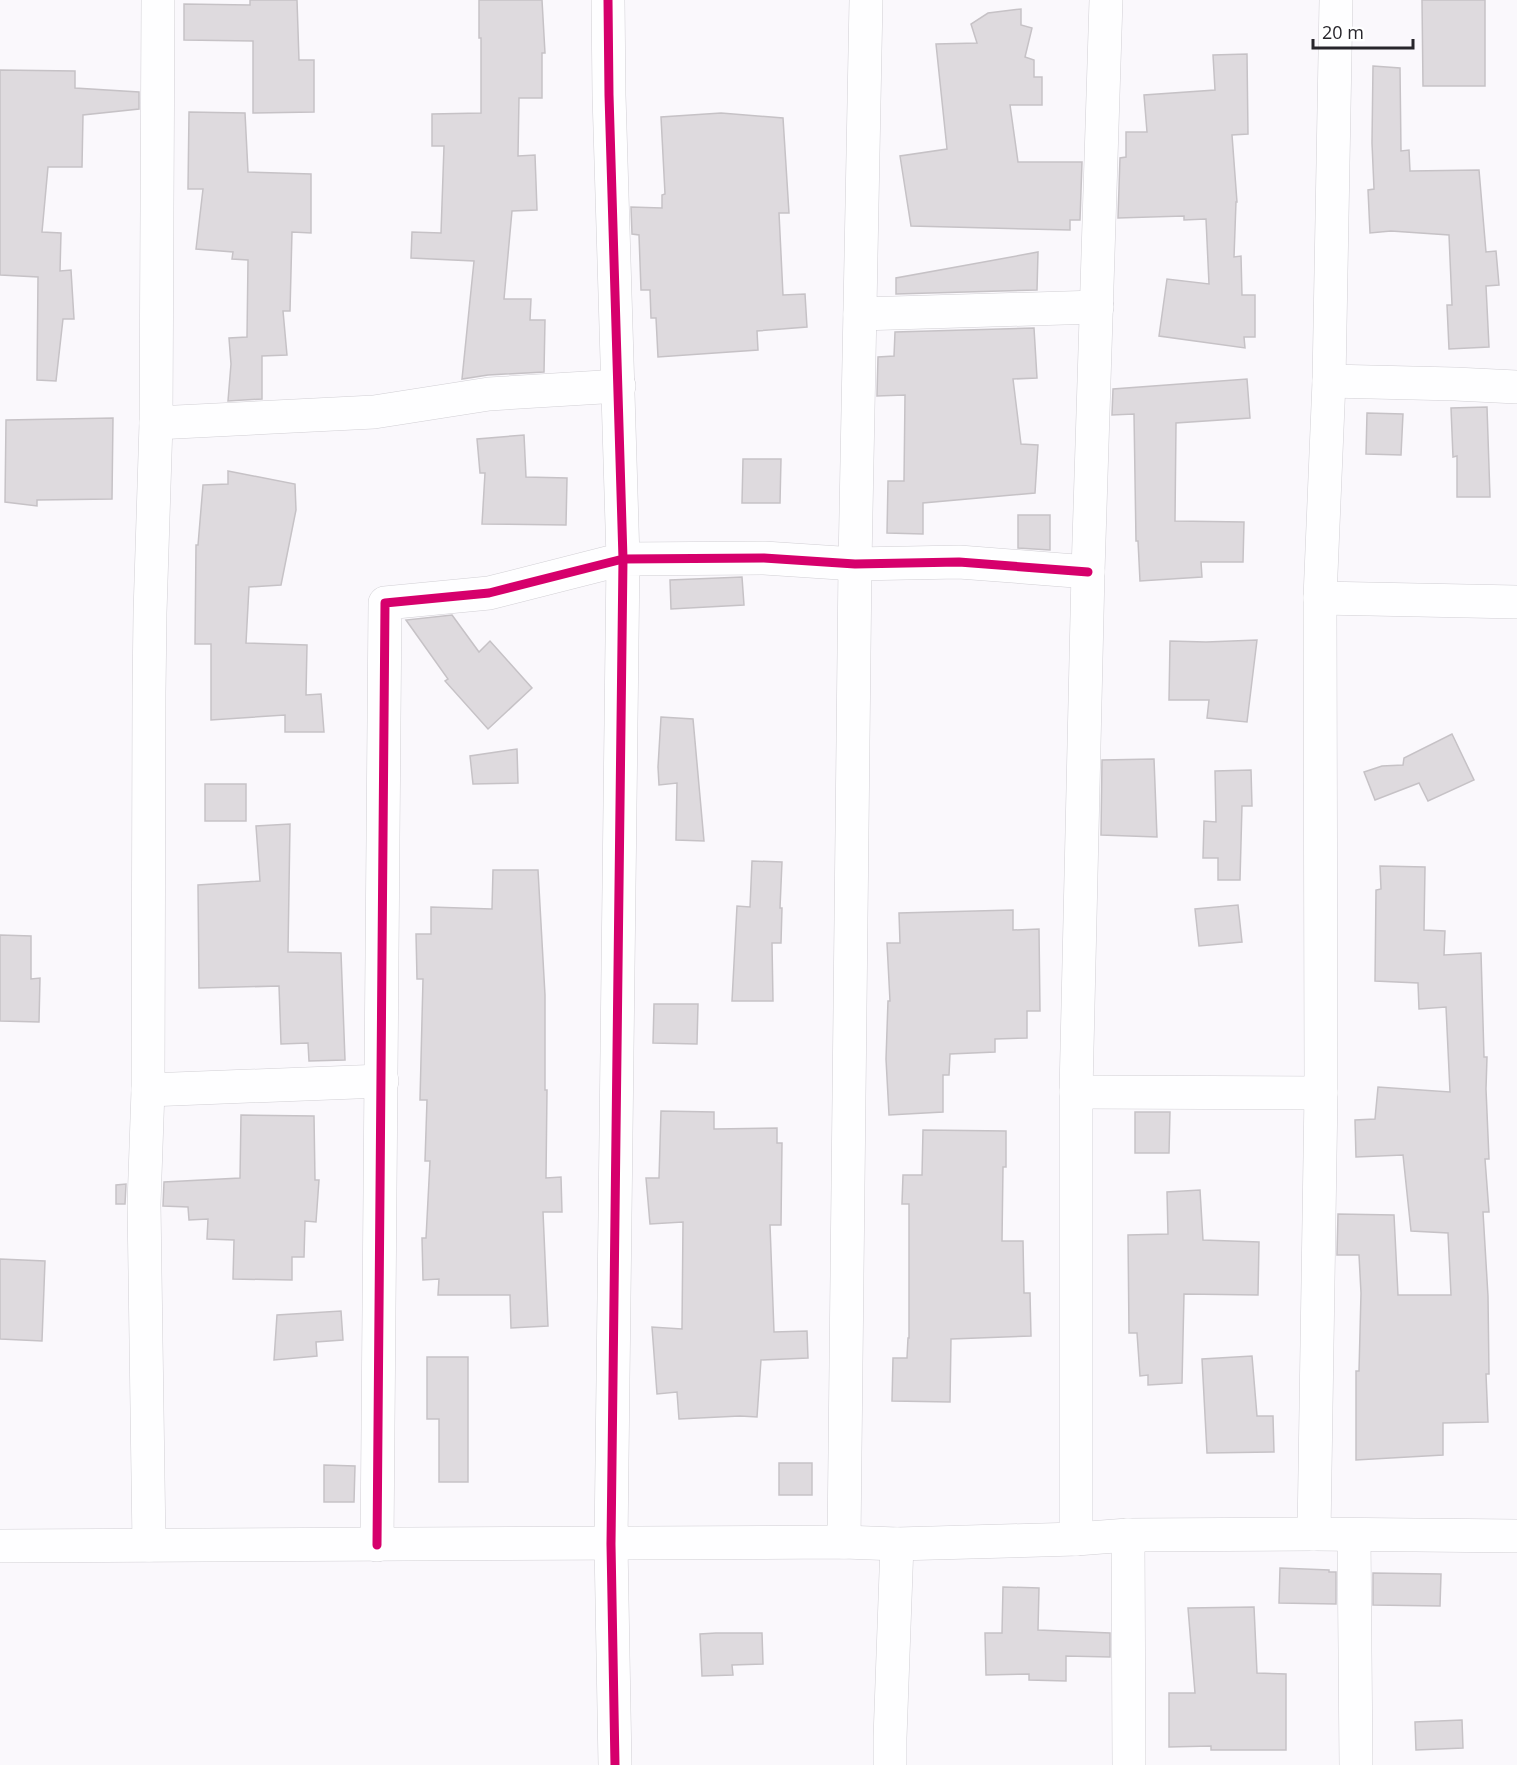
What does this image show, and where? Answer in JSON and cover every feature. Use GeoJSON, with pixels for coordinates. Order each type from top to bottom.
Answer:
{"type":"FeatureCollection","features":[{"type":"Feature","properties":{"kind":"street"},"geometry":{"type":"LineString","coordinates":[[149,1545],[144,1204],[148,1090],[149,658],[156,423],[158,0]]}},
{"type":"Feature","properties":{"kind":"street"},"geometry":{"type":"LineString","coordinates":[[609,0],[610,107],[624,559],[611,1544],[615,1765]]}},
{"type":"Feature","properties":{"kind":"street"},"geometry":{"type":"LineString","coordinates":[[844,1542],[855,564],[866,0]]}},
{"type":"Feature","properties":{"kind":"street"},"geometry":{"type":"LineString","coordinates":[[1076,1539],[1076,1092],[1088,572],[1106,0]]}},
{"type":"Feature","properties":{"kind":"street"},"geometry":{"type":"LineString","coordinates":[[1314,1534],[1321,1093],[1320,598],[1329,381],[1336,0]]}},
{"type":"Feature","properties":{"kind":"street"},"geometry":{"type":"LineString","coordinates":[[860,314],[1097,307]]}},
{"type":"Feature","properties":{"kind":"street"},"geometry":{"type":"LineString","coordinates":[[1329,381],[1517,387]]}},
{"type":"Feature","properties":{"kind":"street"},"geometry":{"type":"LineString","coordinates":[[156,423],[374,412],[489,394],[619,386]]}},
{"type":"Feature","properties":{"kind":"street"},"geometry":{"type":"LineString","coordinates":[[377,1545],[385,603],[489,593],[624,559],[764,558],[855,564],[959,562],[1088,572]]}},
{"type":"Feature","properties":{"kind":"street"},"geometry":{"type":"LineString","coordinates":[[1320,598],[1517,602]]}},
{"type":"Feature","properties":{"kind":"street"},"geometry":{"type":"LineString","coordinates":[[148,1090],[381,1081]]}},
{"type":"Feature","properties":{"kind":"street"},"geometry":{"type":"LineString","coordinates":[[1076,1092],[1321,1093]]}},
{"type":"Feature","properties":{"kind":"street"},"geometry":{"type":"LineString","coordinates":[[0,1546],[844,1542],[897,1544],[1076,1539],[1128,1535],[1517,1536]]}},
{"type":"Feature","properties":{"kind":"street"},"geometry":{"type":"LineString","coordinates":[[1128,1535],[1129,1765]]}},
{"type":"Feature","properties":{"kind":"street"},"geometry":{"type":"LineString","coordinates":[[1354,1535],[1356,1765]]}},
{"type":"Feature","properties":{"kind":"street"},"geometry":{"type":"LineString","coordinates":[[890,1765],[897,1544]]}},
{"type":"Feature","properties":{"kind":"building"},"geometry":{"type":"Polygon","coordinates":[[[250,0],[297,0],[299,60],[314,60],[314,112],[253,113],[253,41],[184,40],[184,4],[250,5],[250,0]]]}},
{"type":"Feature","properties":{"kind":"building"},"geometry":{"type":"Polygon","coordinates":[[[479,0],[542,0],[545,53],[542,53],[542,98],[519,98],[518,156],[535,155],[537,210],[512,211],[504,299],[531,299],[530,320],[545,320],[544,372],[462,379],[474,261],[411,258],[412,232],[441,233],[444,146],[432,146],[432,114],[481,113],[479,0]]]}},
{"type":"Feature","properties":{"kind":"building"},"geometry":{"type":"Polygon","coordinates":[[[1422,0],[1485,0],[1485,86],[1423,86],[1422,0]]]}},
{"type":"Feature","properties":{"kind":"building"},"geometry":{"type":"Polygon","coordinates":[[[1021,9],[1021,25],[1032,28],[1025,57],[1034,60],[1034,77],[1042,77],[1042,105],[1010,105],[1018,162],[1082,162],[1080,220],[1070,220],[1070,230],[911,226],[900,156],[947,149],[936,44],[977,43],[971,24],[988,13],[1021,9]]]}},
{"type":"Feature","properties":{"kind":"building"},"geometry":{"type":"Polygon","coordinates":[[[1247,54],[1248,134],[1232,135],[1237,202],[1234,257],[1241,256],[1242,295],[1255,295],[1255,337],[1244,337],[1245,348],[1159,336],[1167,279],[1209,284],[1206,219],[1184,220],[1184,216],[1118,218],[1120,158],[1126,157],[1126,132],[1147,132],[1144,95],[1215,90],[1213,55],[1247,54]]]}},
{"type":"Feature","properties":{"kind":"building"},"geometry":{"type":"Polygon","coordinates":[[[1373,66],[1400,68],[1401,151],[1409,150],[1410,171],[1479,170],[1486,252],[1496,251],[1499,285],[1486,286],[1489,347],[1449,349],[1447,305],[1452,305],[1449,235],[1391,231],[1370,233],[1368,190],[1374,189],[1373,66]]]}},
{"type":"Feature","properties":{"kind":"building"},"geometry":{"type":"Polygon","coordinates":[[[0,70],[75,71],[75,88],[139,92],[139,109],[83,115],[82,167],[48,167],[42,232],[61,233],[60,271],[71,270],[74,319],[63,319],[56,381],[37,380],[38,277],[0,275],[0,70]]]}},
{"type":"Feature","properties":{"kind":"building"},"geometry":{"type":"Polygon","coordinates":[[[189,112],[245,113],[248,172],[311,174],[311,233],[292,232],[290,311],[283,311],[287,355],[262,356],[262,399],[228,401],[231,364],[229,338],[247,337],[248,260],[232,259],[233,252],[196,249],[203,189],[188,189],[189,112]]]}},
{"type":"Feature","properties":{"kind":"building"},"geometry":{"type":"Polygon","coordinates":[[[721,113],[783,118],[789,213],[779,213],[783,295],[805,294],[807,327],[757,331],[758,350],[658,357],[656,318],[651,318],[650,290],[641,290],[639,235],[632,234],[631,207],[662,208],[662,195],[665,194],[661,117],[721,113]]]}},
{"type":"Feature","properties":{"kind":"building"},"geometry":{"type":"Polygon","coordinates":[[[1038,252],[1037,290],[896,294],[896,278],[1038,252]]]}},
{"type":"Feature","properties":{"kind":"building"},"geometry":{"type":"Polygon","coordinates":[[[1034,328],[1037,378],[1013,379],[1021,444],[1038,445],[1035,493],[923,503],[923,534],[887,533],[888,481],[904,481],[905,395],[877,396],[878,357],[894,356],[895,332],[1034,328]]]}},
{"type":"Feature","properties":{"kind":"building"},"geometry":{"type":"Polygon","coordinates":[[[1247,379],[1250,418],[1176,423],[1175,521],[1244,522],[1243,562],[1201,562],[1202,577],[1140,581],[1138,541],[1136,541],[1134,414],[1112,415],[1113,389],[1247,379]]]}},
{"type":"Feature","properties":{"kind":"building"},"geometry":{"type":"Polygon","coordinates":[[[1487,407],[1490,497],[1457,497],[1457,456],[1453,457],[1451,408],[1487,407]]]}},
{"type":"Feature","properties":{"kind":"building"},"geometry":{"type":"Polygon","coordinates":[[[1367,413],[1403,414],[1401,455],[1366,454],[1367,413]]]}},
{"type":"Feature","properties":{"kind":"building"},"geometry":{"type":"Polygon","coordinates":[[[113,418],[112,499],[37,500],[37,506],[5,502],[6,420],[113,418]]]}},
{"type":"Feature","properties":{"kind":"building"},"geometry":{"type":"Polygon","coordinates":[[[524,435],[526,477],[567,478],[566,525],[482,524],[485,473],[480,473],[477,439],[524,435]]]}},
{"type":"Feature","properties":{"kind":"building"},"geometry":{"type":"Polygon","coordinates":[[[743,459],[781,459],[780,503],[742,503],[743,459]]]}},
{"type":"Feature","properties":{"kind":"building"},"geometry":{"type":"Polygon","coordinates":[[[228,471],[295,484],[296,510],[281,585],[249,587],[246,643],[307,645],[306,695],[321,694],[324,732],[285,732],[285,715],[211,720],[211,644],[195,644],[196,545],[198,545],[203,485],[228,484],[228,471]]]}},
{"type":"Feature","properties":{"kind":"building"},"geometry":{"type":"Polygon","coordinates":[[[1018,515],[1050,515],[1050,550],[1018,548],[1018,515]]]}},
{"type":"Feature","properties":{"kind":"building"},"geometry":{"type":"Polygon","coordinates":[[[742,577],[744,605],[671,609],[670,580],[742,577]]]}},
{"type":"Feature","properties":{"kind":"building"},"geometry":{"type":"Polygon","coordinates":[[[452,615],[479,652],[490,641],[532,688],[488,729],[445,681],[448,679],[406,620],[452,615]]]}},
{"type":"Feature","properties":{"kind":"building"},"geometry":{"type":"Polygon","coordinates":[[[1257,640],[1247,722],[1207,718],[1209,700],[1169,700],[1170,641],[1257,640]]]}},
{"type":"Feature","properties":{"kind":"building"},"geometry":{"type":"Polygon","coordinates":[[[661,717],[693,719],[704,841],[676,840],[677,783],[659,785],[661,717]]]}},
{"type":"Feature","properties":{"kind":"building"},"geometry":{"type":"Polygon","coordinates":[[[1452,734],[1474,780],[1428,801],[1419,783],[1375,800],[1364,772],[1382,766],[1403,765],[1404,758],[1452,734]]]}},
{"type":"Feature","properties":{"kind":"building"},"geometry":{"type":"Polygon","coordinates":[[[517,749],[518,783],[473,784],[470,756],[517,749]]]}},
{"type":"Feature","properties":{"kind":"building"},"geometry":{"type":"Polygon","coordinates":[[[1154,759],[1157,837],[1101,835],[1102,760],[1154,759]]]}},
{"type":"Feature","properties":{"kind":"building"},"geometry":{"type":"Polygon","coordinates":[[[1251,770],[1252,806],[1242,806],[1240,880],[1218,880],[1218,858],[1203,858],[1204,821],[1216,822],[1215,771],[1251,770]]]}},
{"type":"Feature","properties":{"kind":"building"},"geometry":{"type":"Polygon","coordinates":[[[205,784],[246,784],[246,821],[205,821],[205,784]]]}},
{"type":"Feature","properties":{"kind":"building"},"geometry":{"type":"Polygon","coordinates":[[[290,824],[288,952],[341,953],[345,1060],[309,1061],[308,1043],[281,1044],[279,986],[199,988],[198,885],[260,881],[256,826],[290,824]]]}},
{"type":"Feature","properties":{"kind":"building"},"geometry":{"type":"Polygon","coordinates":[[[752,861],[782,862],[781,943],[772,943],[773,1001],[732,1001],[737,906],[750,907],[752,861]]]}},
{"type":"Feature","properties":{"kind":"building"},"geometry":{"type":"Polygon","coordinates":[[[1380,866],[1425,867],[1424,930],[1445,931],[1444,955],[1481,953],[1484,1057],[1487,1057],[1489,1159],[1485,1159],[1489,1212],[1483,1212],[1488,1296],[1489,1374],[1486,1374],[1488,1422],[1443,1423],[1443,1455],[1356,1460],[1356,1371],[1359,1371],[1361,1293],[1359,1255],[1337,1255],[1338,1214],[1394,1215],[1398,1295],[1451,1295],[1448,1233],[1411,1231],[1403,1155],[1356,1157],[1355,1120],[1375,1119],[1378,1087],[1450,1092],[1446,1007],[1419,1009],[1418,983],[1375,981],[1376,890],[1381,889],[1380,866]]]}},
{"type":"Feature","properties":{"kind":"building"},"geometry":{"type":"Polygon","coordinates":[[[493,870],[538,870],[545,995],[546,1178],[561,1177],[562,1212],[543,1212],[548,1326],[511,1328],[510,1295],[438,1295],[439,1279],[423,1280],[422,1238],[426,1238],[430,1161],[425,1161],[427,1100],[420,1100],[423,979],[417,979],[416,934],[431,934],[431,907],[492,909],[493,870]]]}},
{"type":"Feature","properties":{"kind":"building"},"geometry":{"type":"Polygon","coordinates":[[[1238,905],[1242,942],[1199,946],[1195,909],[1238,905]]]}},
{"type":"Feature","properties":{"kind":"building"},"geometry":{"type":"Polygon","coordinates":[[[1013,910],[1013,930],[1039,929],[1040,1011],[1027,1011],[1027,1038],[995,1039],[995,1052],[950,1054],[949,1075],[943,1075],[943,1112],[889,1115],[886,1059],[888,1001],[890,1001],[887,943],[900,943],[899,913],[1013,910]]]}},
{"type":"Feature","properties":{"kind":"building"},"geometry":{"type":"Polygon","coordinates":[[[0,935],[31,936],[31,979],[40,978],[39,1022],[0,1021],[0,935]]]}},
{"type":"Feature","properties":{"kind":"building"},"geometry":{"type":"Polygon","coordinates":[[[654,1004],[698,1004],[697,1044],[653,1043],[654,1004]]]}},
{"type":"Feature","properties":{"kind":"building"},"geometry":{"type":"Polygon","coordinates":[[[661,1111],[714,1112],[714,1129],[777,1128],[777,1143],[782,1143],[781,1225],[770,1225],[774,1332],[807,1331],[808,1358],[761,1360],[757,1417],[679,1419],[677,1392],[657,1394],[652,1327],[682,1329],[683,1222],[650,1224],[646,1178],[659,1178],[661,1111]]]}},
{"type":"Feature","properties":{"kind":"building"},"geometry":{"type":"Polygon","coordinates":[[[1135,1112],[1170,1112],[1169,1153],[1135,1153],[1135,1112]]]}},
{"type":"Feature","properties":{"kind":"building"},"geometry":{"type":"Polygon","coordinates":[[[241,1115],[314,1116],[315,1180],[319,1180],[316,1222],[305,1221],[304,1257],[292,1257],[292,1280],[233,1279],[234,1240],[207,1239],[208,1219],[189,1220],[188,1207],[163,1206],[164,1182],[240,1178],[241,1115]]]}},
{"type":"Feature","properties":{"kind":"building"},"geometry":{"type":"Polygon","coordinates":[[[923,1130],[1006,1131],[1002,1241],[1023,1241],[1024,1293],[1030,1293],[1031,1336],[951,1339],[950,1402],[892,1401],[893,1358],[907,1358],[909,1338],[909,1204],[902,1204],[903,1175],[922,1175],[923,1130]]]}},
{"type":"Feature","properties":{"kind":"building"},"geometry":{"type":"Polygon","coordinates":[[[126,1184],[125,1204],[116,1204],[116,1185],[126,1184]]]}},
{"type":"Feature","properties":{"kind":"building"},"geometry":{"type":"Polygon","coordinates":[[[1200,1190],[1203,1240],[1259,1242],[1258,1295],[1184,1294],[1182,1383],[1148,1385],[1148,1375],[1140,1376],[1137,1333],[1129,1333],[1128,1235],[1168,1234],[1167,1192],[1200,1190]]]}},
{"type":"Feature","properties":{"kind":"building"},"geometry":{"type":"Polygon","coordinates":[[[0,1259],[45,1261],[42,1341],[0,1339],[0,1259]]]}},
{"type":"Feature","properties":{"kind":"building"},"geometry":{"type":"Polygon","coordinates":[[[341,1311],[343,1340],[316,1342],[317,1356],[274,1360],[277,1315],[341,1311]]]}},
{"type":"Feature","properties":{"kind":"building"},"geometry":{"type":"Polygon","coordinates":[[[1252,1356],[1257,1416],[1273,1416],[1274,1452],[1207,1453],[1202,1359],[1252,1356]]]}},
{"type":"Feature","properties":{"kind":"building"},"geometry":{"type":"Polygon","coordinates":[[[427,1357],[468,1357],[468,1482],[439,1482],[439,1419],[427,1419],[427,1357]]]}},
{"type":"Feature","properties":{"kind":"building"},"geometry":{"type":"Polygon","coordinates":[[[779,1463],[812,1463],[812,1495],[779,1495],[779,1463]]]}},
{"type":"Feature","properties":{"kind":"building"},"geometry":{"type":"Polygon","coordinates":[[[324,1465],[355,1466],[354,1502],[324,1502],[324,1465]]]}},
{"type":"Feature","properties":{"kind":"building"},"geometry":{"type":"Polygon","coordinates":[[[1280,1568],[1336,1572],[1336,1604],[1279,1603],[1280,1568]]]}},
{"type":"Feature","properties":{"kind":"building"},"geometry":{"type":"Polygon","coordinates":[[[1373,1573],[1441,1574],[1440,1606],[1373,1605],[1373,1573]]]}},
{"type":"Feature","properties":{"kind":"building"},"geometry":{"type":"Polygon","coordinates":[[[1003,1587],[1039,1588],[1038,1630],[1110,1633],[1110,1657],[1066,1656],[1066,1681],[1029,1680],[1029,1674],[986,1675],[985,1633],[1002,1633],[1003,1587]]]}},
{"type":"Feature","properties":{"kind":"building"},"geometry":{"type":"Polygon","coordinates":[[[1254,1607],[1257,1673],[1286,1674],[1286,1750],[1211,1750],[1211,1746],[1169,1747],[1169,1693],[1195,1693],[1188,1608],[1254,1607]]]}},
{"type":"Feature","properties":{"kind":"building"},"geometry":{"type":"Polygon","coordinates":[[[762,1633],[763,1664],[732,1665],[733,1675],[702,1676],[700,1634],[762,1633]]]}},
{"type":"Feature","properties":{"kind":"building"},"geometry":{"type":"Polygon","coordinates":[[[1462,1720],[1463,1748],[1416,1750],[1415,1722],[1462,1720]]]}},
{"type":"Feature","properties":{"kind":"cycle path"},"geometry":{"type":"LineString","coordinates":[[377,1545],[385,603],[489,593],[623,559],[608,0]]}},
{"type":"Feature","properties":{"kind":"cycle path"},"geometry":{"type":"LineString","coordinates":[[615,1765],[611,1544],[623,559],[764,558],[855,564],[959,562],[1088,572]]}}]}
